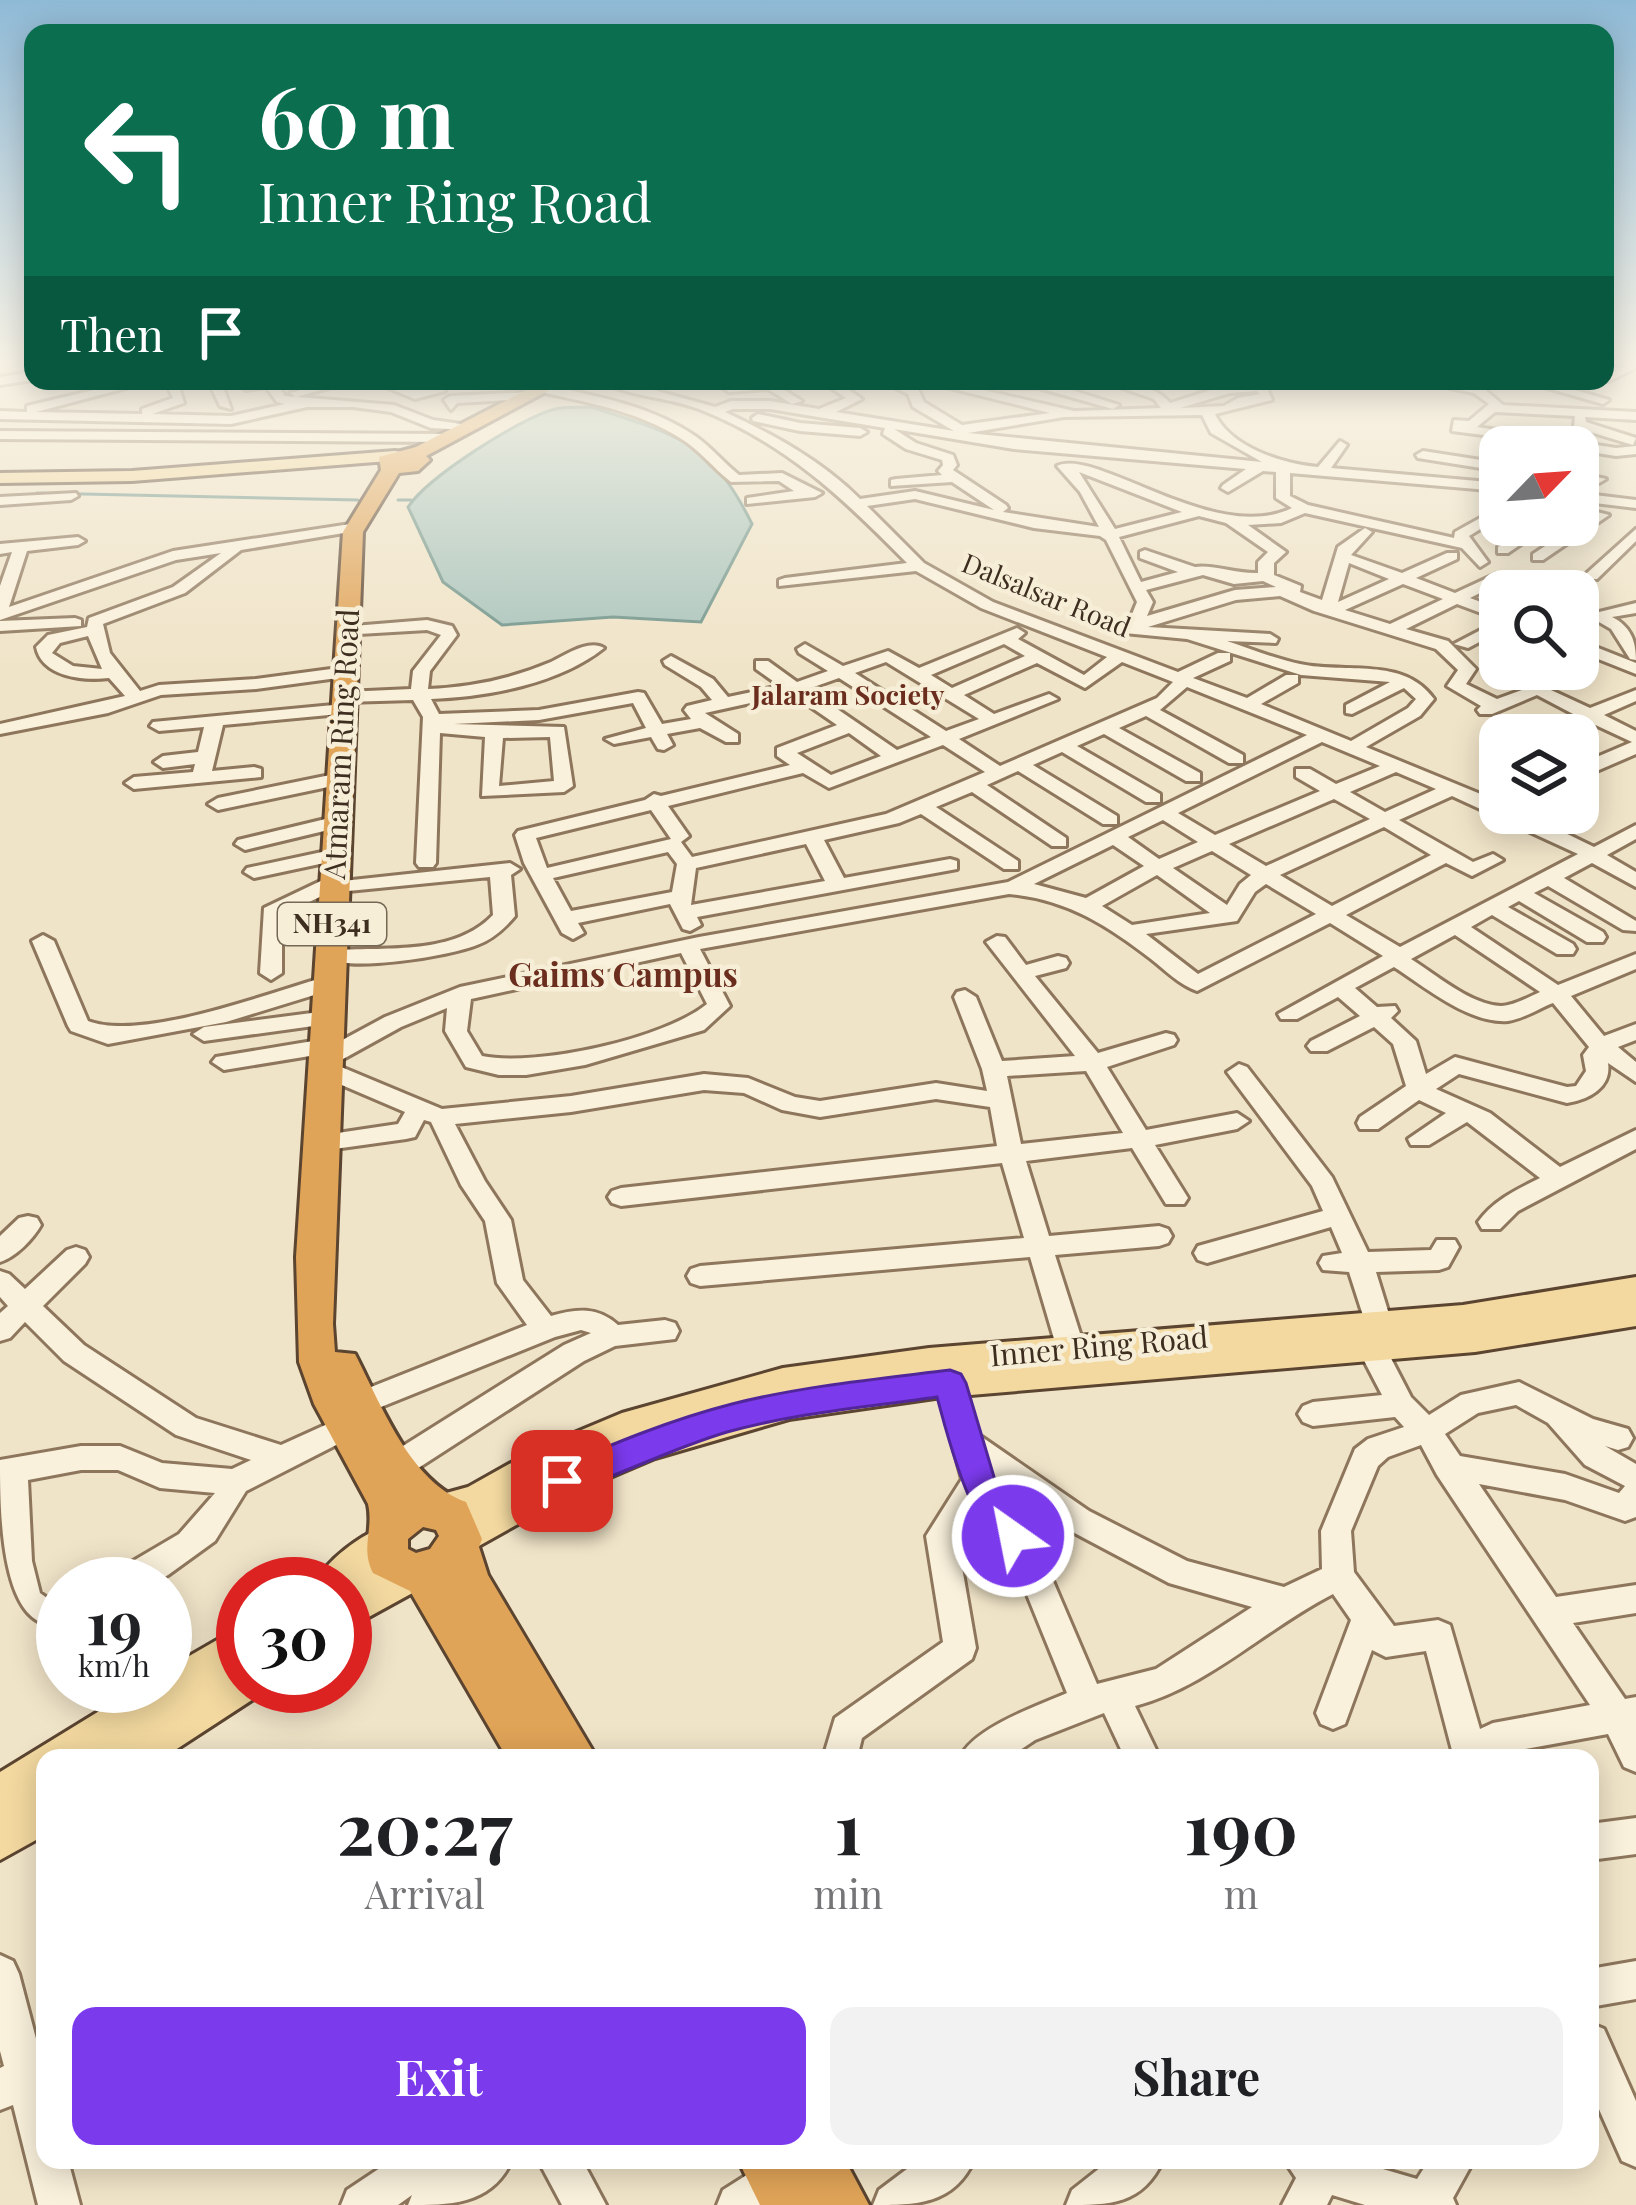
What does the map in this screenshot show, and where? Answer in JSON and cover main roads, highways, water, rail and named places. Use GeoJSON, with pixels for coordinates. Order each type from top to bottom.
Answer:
{"type":"FeatureCollection","features":[{"type":"Feature","properties":{"kind":"highway","name":"Atmaram Ring Road"},"geometry":{"type":"LineString","coordinates":[[400,465],[355,539],[320,1143],[315,1296],[318,1362],[345,1427],[391,1505],[469,1582],[568,1749]]}},
{"type":"Feature","properties":{"kind":"highway","name":"Atmaram Ring Road"},"geometry":{"type":"LineString","coordinates":[[315,1296],[336,1357],[347,1418],[398,1465],[426,1540],[528,1749]]}},
{"type":"Feature","properties":{"kind":"highway"},"geometry":{"type":"LineString","coordinates":[[775,2183],[840,2205]]}},
{"type":"Feature","properties":{"kind":"main road"},"geometry":{"type":"LineString","coordinates":[[0,481],[326,465]]}},
{"type":"Feature","properties":{"kind":"main road"},"geometry":{"type":"LineString","coordinates":[[0,481],[130,479],[343,465]]}},
{"type":"Feature","properties":{"kind":"main road","name":"Inner Ring Road"},"geometry":{"type":"LineString","coordinates":[[426,1540],[646,1444],[789,1404],[1374,1335],[1636,1290]]}},
{"type":"Feature","properties":{"kind":"main road","name":"Inner Ring Road"},"geometry":{"type":"LineString","coordinates":[[426,1540],[478,1500],[549,1460],[635,1423],[783,1382],[908,1364],[1071,1349],[1374,1335],[1475,1339],[1636,1313]]}},
{"type":"Feature","properties":{"kind":"main road"},"geometry":{"type":"LineString","coordinates":[[372,1566],[426,1540]]}},
{"type":"Feature","properties":{"kind":"main road"},"geometry":{"type":"LineString","coordinates":[[372,1593],[396,1577],[426,1540]]}},
{"type":"Feature","properties":{"kind":"main road"},"geometry":{"type":"LineString","coordinates":[[77,1749],[216,1661]]}},
{"type":"Feature","properties":{"kind":"main road"},"geometry":{"type":"LineString","coordinates":[[140,1749],[216,1700]]}},
{"type":"Feature","properties":{"kind":"main road"},"geometry":{"type":"LineString","coordinates":[[0,1797],[36,1775]]}},
{"type":"Feature","properties":{"kind":"main road"},"geometry":{"type":"LineString","coordinates":[[0,1838],[36,1815]]}},
{"type":"Feature","properties":{"kind":"water"},"geometry":{"type":"Polygon","coordinates":[[[454,465],[712,465],[752,524],[701,622],[613,617],[502,625],[443,582],[408,507],[454,465]]]}},
{"type":"Feature","properties":{"kind":"waterway"},"geometry":{"type":"LineString","coordinates":[[37,493],[358,500]]}},
{"type":"Feature","properties":{"kind":"waterway"},"geometry":{"type":"LineString","coordinates":[[398,500],[411,500]]}},
{"type":"Feature","properties":{"kind":"district","name":"Jalaram Society"},"geometry":{"type":"Point","coordinates":[848,696]}},
{"type":"Feature","properties":{"kind":"district","name":"Gaims Campus"},"geometry":{"type":"Point","coordinates":[623,975]}}]}
